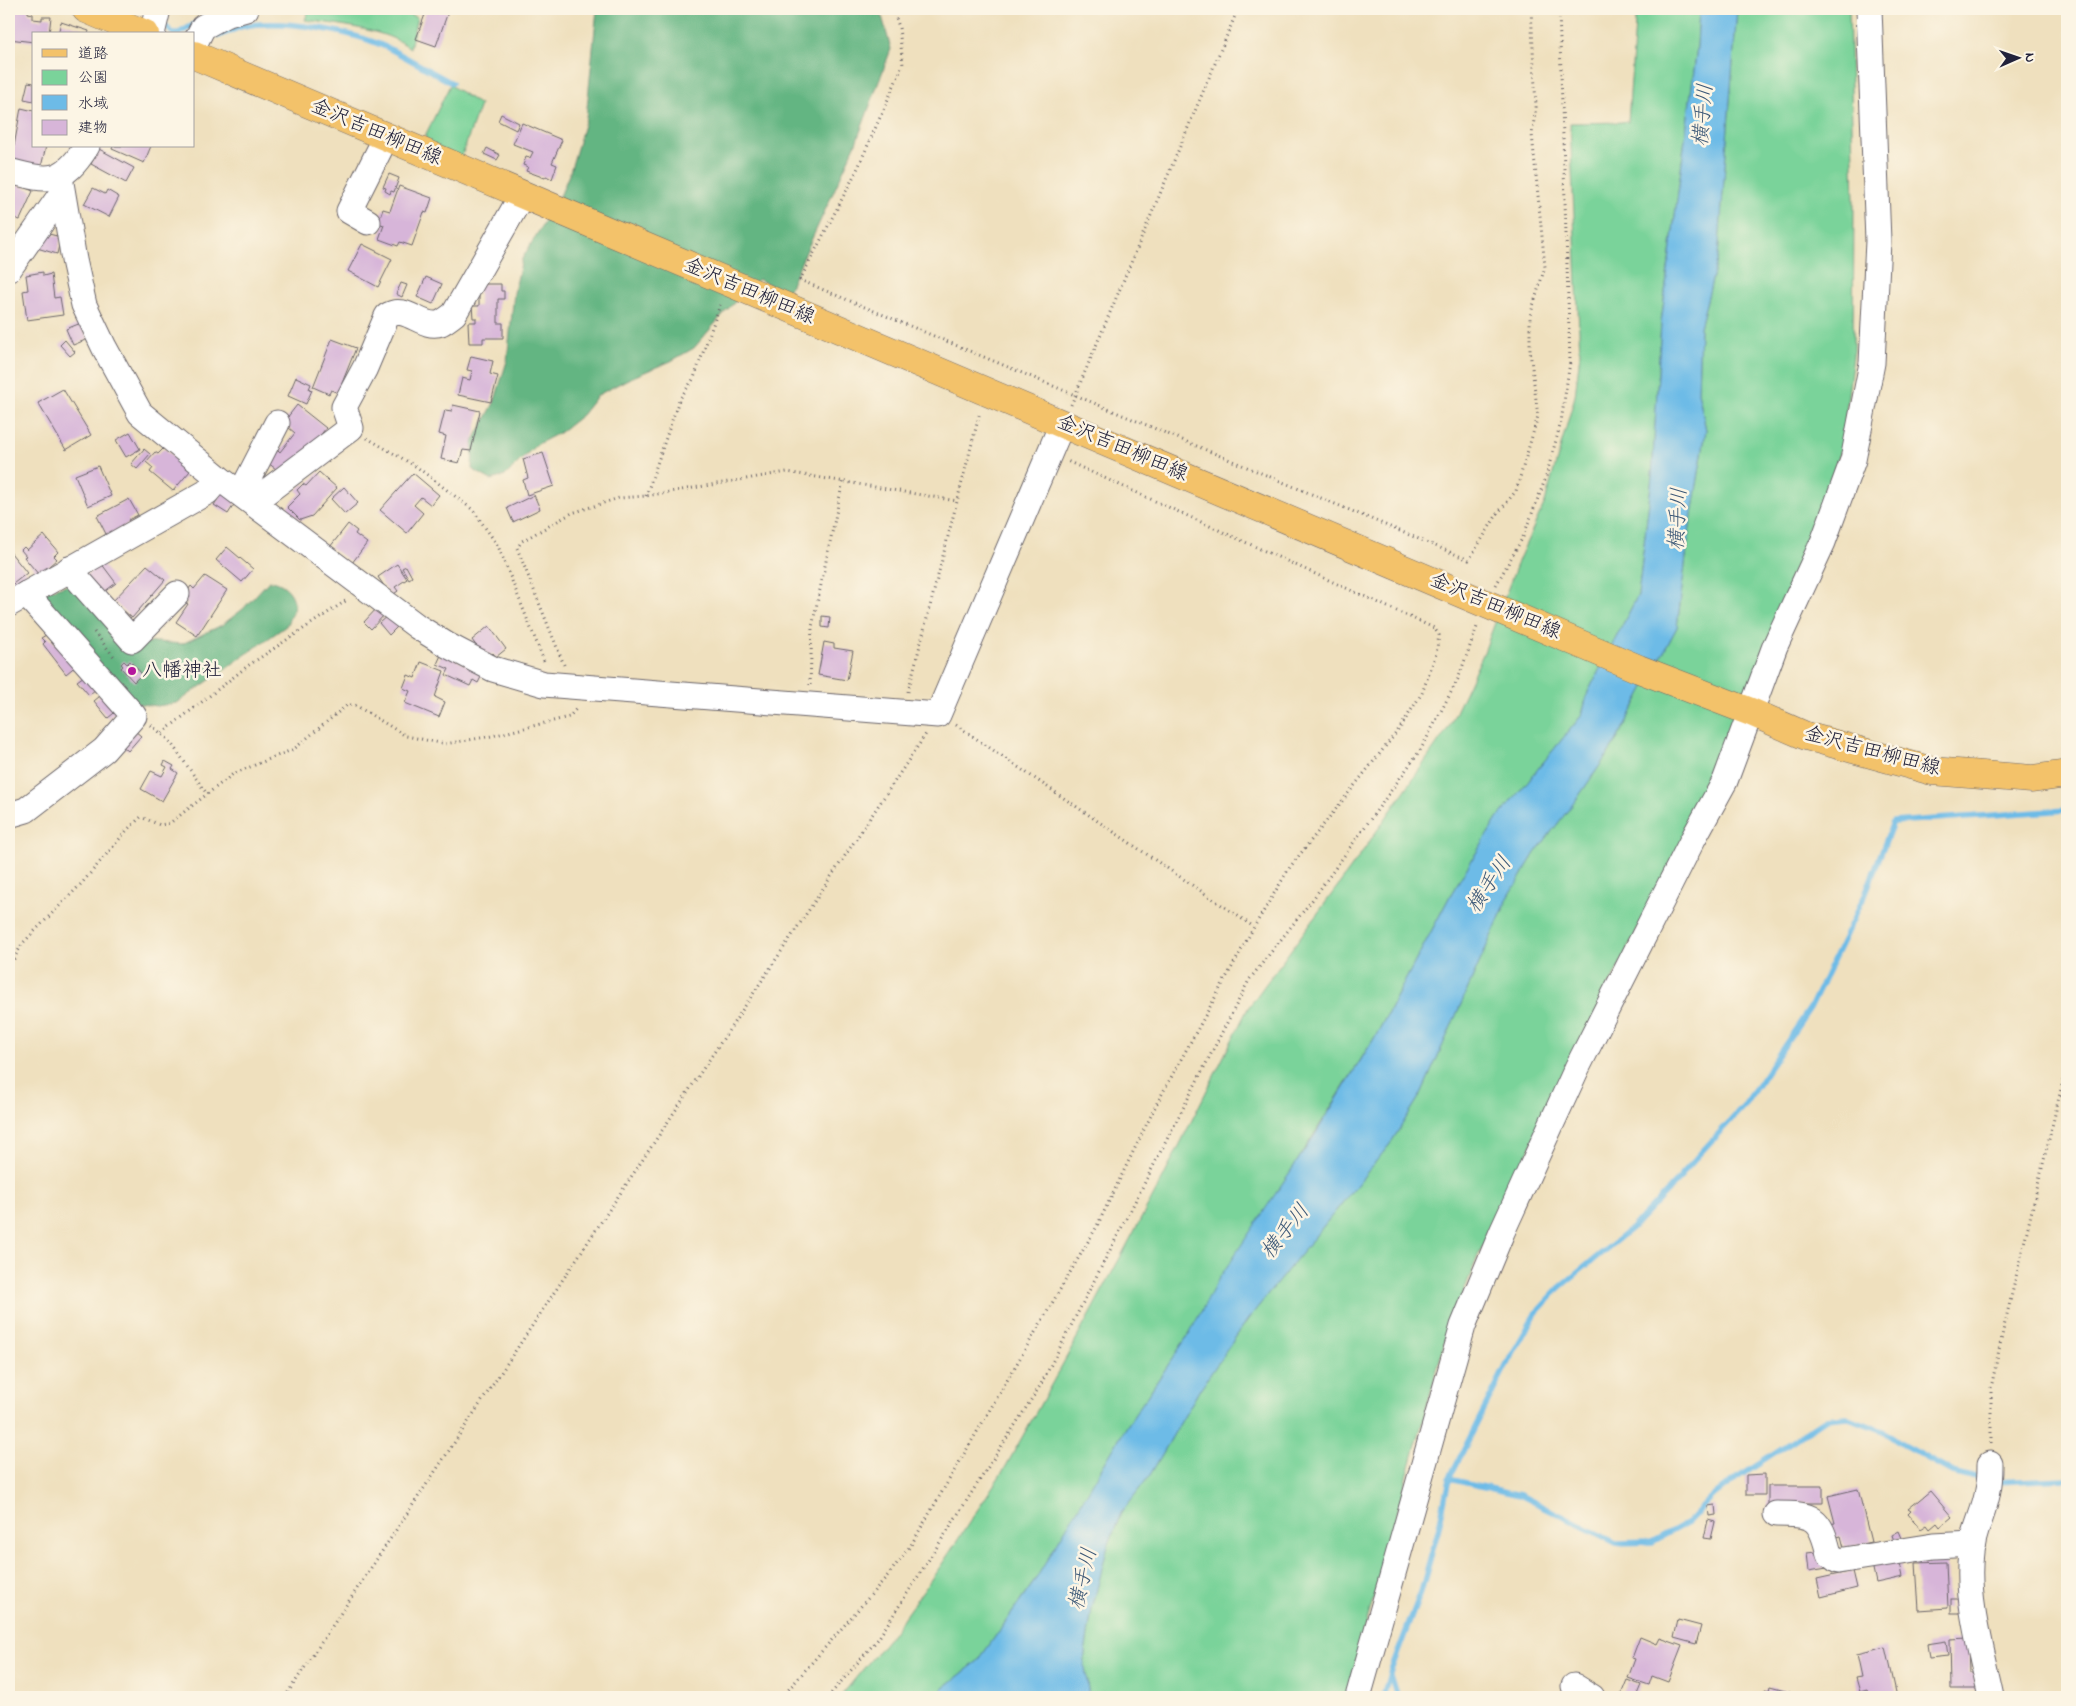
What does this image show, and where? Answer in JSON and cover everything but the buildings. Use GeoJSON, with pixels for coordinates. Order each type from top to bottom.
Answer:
{"type":"FeatureCollection","features":[{"type":"Feature","properties":{"kind":"main road"},"geometry":{"type":"LineString","coordinates":[[86,9],[140,32]]}},
{"type":"Feature","properties":{"kind":"main road","name":"金沢吉田柳田線"},"geometry":{"type":"LineString","coordinates":[[195,55],[1639,669],[1751,712],[1806,736],[1932,771],[2032,779],[2067,774]]}},
{"type":"Feature","properties":{"kind":"street"},"geometry":{"type":"LineString","coordinates":[[152,32],[158,9]]}},
{"type":"Feature","properties":{"kind":"street"},"geometry":{"type":"LineString","coordinates":[[195,42],[204,26],[225,15],[246,9]]}},
{"type":"Feature","properties":{"kind":"street"},"geometry":{"type":"LineString","coordinates":[[1358,1697],[1463,1326],[1502,1232],[1577,1068],[1693,839],[1725,782],[1775,646],[1823,542],[1853,460],[1872,363],[1878,241],[1869,9]]}},
{"type":"Feature","properties":{"kind":"street"},"geometry":{"type":"LineString","coordinates":[[368,222],[349,211],[386,137]]}},
{"type":"Feature","properties":{"kind":"street"},"geometry":{"type":"LineString","coordinates":[[9,269],[86,148]]}},
{"type":"Feature","properties":{"kind":"street"},"geometry":{"type":"LineString","coordinates":[[9,171],[61,185]]}},
{"type":"Feature","properties":{"kind":"street"},"geometry":{"type":"LineString","coordinates":[[61,185],[84,305],[104,347],[140,413],[219,478],[247,497],[418,627],[447,645],[493,669],[544,684],[938,715],[1062,424]]}},
{"type":"Feature","properties":{"kind":"street"},"geometry":{"type":"LineString","coordinates":[[247,497],[351,428],[344,407],[365,368],[387,316],[394,312],[401,312],[431,324],[440,324],[454,314],[522,195]]}},
{"type":"Feature","properties":{"kind":"street"},"geometry":{"type":"LineString","coordinates":[[247,497],[277,423]]}},
{"type":"Feature","properties":{"kind":"street"},"geometry":{"type":"LineString","coordinates":[[9,815],[26,810],[104,750],[134,716],[17,599],[207,492],[219,478]]}},
{"type":"Feature","properties":{"kind":"street"},"geometry":{"type":"LineString","coordinates":[[69,569],[132,640],[177,594]]}},
{"type":"Feature","properties":{"kind":"street"},"geometry":{"type":"LineString","coordinates":[[1990,1464],[1988,1492],[1970,1554],[1971,1591],[1975,1622],[1991,1697]]}},
{"type":"Feature","properties":{"kind":"street"},"geometry":{"type":"LineString","coordinates":[[1776,1514],[1809,1516],[1818,1523],[1826,1540],[1828,1554],[1838,1561],[1934,1546],[1973,1544]]}},
{"type":"Feature","properties":{"kind":"path"},"geometry":{"type":"LineString","coordinates":[[893,9],[899,27],[903,65],[857,170],[800,280],[1469,560],[1498,513],[1516,491],[1538,416],[1530,352],[1530,316],[1545,267],[1532,134],[1536,107],[1532,9]]}},
{"type":"Feature","properties":{"kind":"path"},"geometry":{"type":"LineString","coordinates":[[1062,424],[1238,9]]}},
{"type":"Feature","properties":{"kind":"path"},"geometry":{"type":"LineString","coordinates":[[828,1697],[878,1639],[1040,1386],[1249,980],[1312,899],[1421,749],[1458,679],[1486,603],[1524,537],[1545,480],[1562,422],[1570,362],[1559,9]]}},
{"type":"Feature","properties":{"kind":"path"},"geometry":{"type":"LineString","coordinates":[[646,496],[679,400],[694,378],[728,283]]}},
{"type":"Feature","properties":{"kind":"path"},"geometry":{"type":"LineString","coordinates":[[903,712],[986,392]]}},
{"type":"Feature","properties":{"kind":"path"},"geometry":{"type":"LineString","coordinates":[[351,428],[417,467],[473,510],[498,546],[554,685]]}},
{"type":"Feature","properties":{"kind":"path"},"geometry":{"type":"LineString","coordinates":[[782,1697],[889,1574],[911,1545],[1096,1228],[1157,1103],[1254,927],[1290,867],[1400,728],[1422,693],[1436,654],[1438,635],[1434,628],[1067,461],[1063,470]]}},
{"type":"Feature","properties":{"kind":"path"},"geometry":{"type":"LineString","coordinates":[[810,705],[812,628],[842,481]]}},
{"type":"Feature","properties":{"kind":"path"},"geometry":{"type":"LineString","coordinates":[[162,733],[249,665],[366,587]]}},
{"type":"Feature","properties":{"kind":"path"},"geometry":{"type":"LineString","coordinates":[[285,1697],[938,715],[1254,927]]}},
{"type":"Feature","properties":{"kind":"path"},"geometry":{"type":"LineString","coordinates":[[134,716],[162,733],[169,740],[207,794]]}},
{"type":"Feature","properties":{"kind":"path"},"geometry":{"type":"LineString","coordinates":[[1990,1464],[1992,1388],[2003,1330],[2067,1064]]}},
{"type":"Feature","properties":{"kind":"green space"},"geometry":{"type":"Polygon","coordinates":[[[309,9],[392,9],[417,17],[410,48],[388,36],[374,32],[305,20],[309,9]]]}},
{"type":"Feature","properties":{"kind":"green space"},"geometry":{"type":"Polygon","coordinates":[[[597,9],[880,9],[891,49],[856,143],[787,293],[758,279],[725,312],[694,348],[671,361],[628,379],[598,395],[582,415],[559,433],[536,445],[505,476],[491,480],[472,469],[473,442],[494,403],[507,361],[514,293],[522,259],[561,194],[570,172],[586,118],[597,9]]]}},
{"type":"Feature","properties":{"kind":"green space"},"geometry":{"type":"Polygon","coordinates":[[[1636,9],[1699,9],[1697,47],[1661,323],[1652,476],[1638,595],[1588,692],[1582,715],[1497,819],[1451,894],[1378,1032],[1189,1334],[1127,1426],[1038,1576],[978,1661],[942,1689],[939,1697],[840,1697],[889,1638],[942,1564],[1005,1468],[1164,1176],[1248,1008],[1351,868],[1449,727],[1484,652],[1519,559],[1545,502],[1575,396],[1580,354],[1570,123],[1628,122],[1636,9]]]}},
{"type":"Feature","properties":{"kind":"green space"},"geometry":{"type":"Polygon","coordinates":[[[1737,9],[1849,9],[1854,202],[1853,356],[1841,450],[1814,540],[1724,755],[1553,1099],[1477,1258],[1446,1337],[1346,1697],[1089,1697],[1084,1660],[1092,1609],[1107,1549],[1121,1513],[1150,1475],[1200,1389],[1248,1319],[1390,1144],[1421,1094],[1509,896],[1535,853],[1576,800],[1614,745],[1677,627],[1689,533],[1706,430],[1698,392],[1700,327],[1718,257],[1737,9]]]}},
{"type":"Feature","properties":{"kind":"green space"},"geometry":{"type":"Polygon","coordinates":[[[450,85],[480,105],[461,158],[424,141],[450,85]]]}},
{"type":"Feature","properties":{"kind":"green space"},"geometry":{"type":"Polygon","coordinates":[[[269,581],[285,587],[292,595],[293,611],[286,626],[177,703],[157,706],[132,703],[41,598],[46,591],[73,583],[134,644],[158,642],[182,644],[222,625],[243,609],[269,581]]]}},
{"type":"Feature","properties":{"kind":"water","name":"横手川"},"geometry":{"type":"Polygon","coordinates":[[[1699,9],[1737,9],[1718,257],[1700,327],[1698,392],[1706,430],[1689,533],[1677,627],[1614,745],[1576,800],[1535,853],[1509,896],[1421,1094],[1390,1144],[1248,1319],[1200,1389],[1150,1475],[1121,1513],[1107,1549],[1092,1609],[1084,1660],[1089,1697],[939,1697],[942,1689],[978,1661],[1034,1582],[1127,1426],[1189,1334],[1218,1280],[1316,1133],[1378,1032],[1451,894],[1497,819],[1582,715],[1588,692],[1638,595],[1652,476],[1661,323],[1697,47],[1699,9]]]}},
{"type":"Feature","properties":{"kind":"waterway"},"geometry":{"type":"LineString","coordinates":[[162,23],[172,32]]}},
{"type":"Feature","properties":{"kind":"waterway"},"geometry":{"type":"LineString","coordinates":[[181,32],[195,24]]}},
{"type":"Feature","properties":{"kind":"waterway"},"geometry":{"type":"LineString","coordinates":[[219,36],[244,26],[260,24],[297,25],[337,32],[356,36],[388,48],[452,83]]}},
{"type":"Feature","properties":{"kind":"waterway"},"geometry":{"type":"LineString","coordinates":[[1383,1697],[1390,1673],[1421,1592],[1438,1531],[1449,1479],[1510,1358],[1536,1313],[1559,1288],[1633,1227],[1681,1177],[1681,1174],[1743,1107],[1810,1008],[1865,895],[1893,822],[2067,810]]}},
{"type":"Feature","properties":{"kind":"waterway"},"geometry":{"type":"LineString","coordinates":[[1449,1479],[1520,1495],[1616,1543],[1652,1542],[1688,1522],[1714,1495],[1736,1478],[1826,1419],[1847,1417],[1883,1431],[1901,1444],[1952,1472],[1983,1480]]}},
{"type":"Feature","properties":{"kind":"waterway"},"geometry":{"type":"LineString","coordinates":[[1994,1482],[2067,1479]]}},
{"type":"Feature","properties":{"kind":"waterway"},"geometry":{"type":"LineString","coordinates":[[1390,1675],[1397,1697]]}},
{"type":"Feature","properties":{"kind":"place","name":"八幡神社"},"geometry":{"type":"Point","coordinates":[132,671]}}]}
